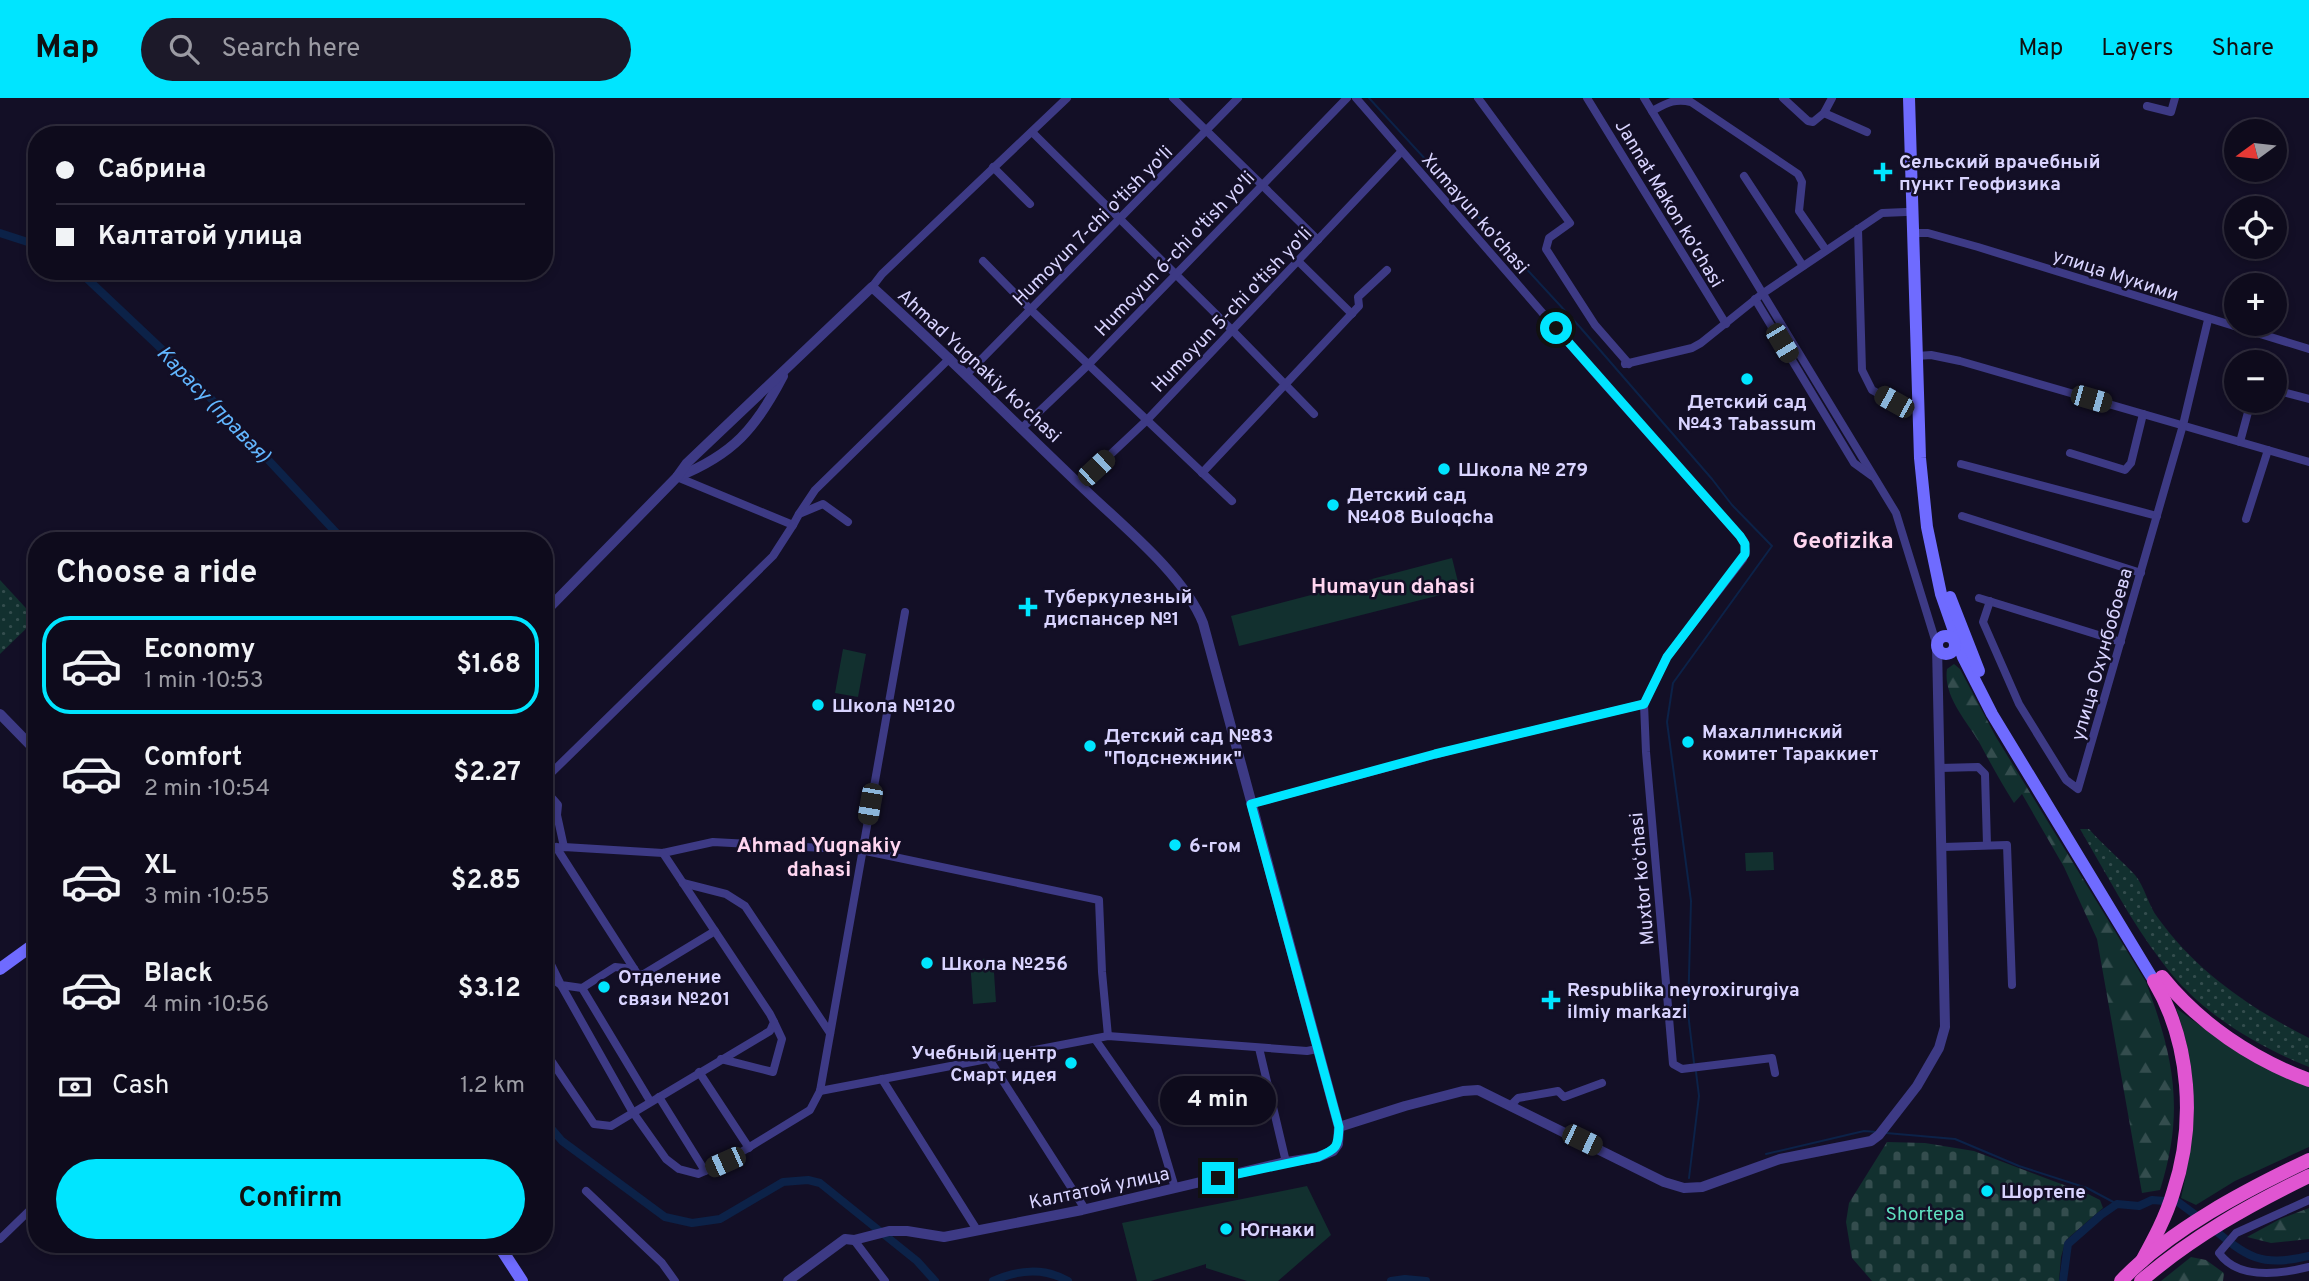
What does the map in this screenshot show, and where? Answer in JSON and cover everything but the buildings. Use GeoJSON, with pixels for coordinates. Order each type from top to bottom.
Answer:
{"type":"FeatureCollection","features":[{"type":"Feature","properties":{"kind":"highway"},"geometry":{"type":"LineString","coordinates":[[2158,979],[2231,1040],[2277,1067],[2309,1080]]}},
{"type":"Feature","properties":{"kind":"highway"},"geometry":{"type":"LineString","coordinates":[[2142,1261],[2168,1208],[2185,1135],[2186,1084],[2180,1048],[2158,979]]}},
{"type":"Feature","properties":{"kind":"highway"},"geometry":{"type":"LineString","coordinates":[[2121,1281],[2142,1261],[2309,1160]]}},
{"type":"Feature","properties":{"kind":"highway"},"geometry":{"type":"LineString","coordinates":[[2141,1281],[2207,1223],[2309,1176]]}},
{"type":"Feature","properties":{"kind":"main road"},"geometry":{"type":"LineString","coordinates":[[1909,98],[1917,233],[1924,509],[1935,569],[1954,642],[1988,690],[2158,979]]}},
{"type":"Feature","properties":{"kind":"main road"},"geometry":{"type":"LineString","coordinates":[[1917,98],[1917,233]]}},
{"type":"Feature","properties":{"kind":"main road"},"geometry":{"type":"LineString","coordinates":[[0,968],[28,948]]}},
{"type":"Feature","properties":{"kind":"main road"},"geometry":{"type":"LineString","coordinates":[[495,1253],[513,1281]]}},
{"type":"Feature","properties":{"kind":"main road"},"geometry":{"type":"LineString","coordinates":[[504,1253],[522,1281]]}},
{"type":"Feature","properties":{"kind":"street","name":"Ahmad Yugnakiy ko'chasi"},"geometry":{"type":"LineString","coordinates":[[553,604],[599,560],[687,463],[872,288],[882,274],[992,167],[1067,98]]}},
{"type":"Feature","properties":{"kind":"street"},"geometry":{"type":"LineString","coordinates":[[1173,98],[1318,240]]}},
{"type":"Feature","properties":{"kind":"street","name":"Humoyun 7-chi o'tish yo'li"},"geometry":{"type":"LineString","coordinates":[[967,374],[1238,98]]}},
{"type":"Feature","properties":{"kind":"street","name":"Humoyun 6-chi o'tish yo'li"},"geometry":{"type":"LineString","coordinates":[[1022,428],[1088,365],[1347,98]]}},
{"type":"Feature","properties":{"kind":"street","name":"Xumayun ko'chasi"},"geometry":{"type":"LineString","coordinates":[[1356,98],[1742,538],[1746,548],[1743,559],[1667,657],[1644,704]]}},
{"type":"Feature","properties":{"kind":"street"},"geometry":{"type":"LineString","coordinates":[[1478,98],[1570,223],[1549,238],[1546,249],[1595,325],[1626,364],[1692,348],[1759,296],[1882,213],[1906,212]]}},
{"type":"Feature","properties":{"kind":"street","name":"Jannat Makon ko'chasi"},"geometry":{"type":"LineString","coordinates":[[1587,98],[1726,324]]}},
{"type":"Feature","properties":{"kind":"street"},"geometry":{"type":"LineString","coordinates":[[1339,1127],[1466,1090],[1481,1091],[1664,1182],[1684,1188],[1707,1185],[1780,1159],[1868,1142],[1879,1135],[1917,1086],[1939,1048],[1944,1032],[1946,1016],[1938,669],[1954,642],[1936,634],[1932,627],[1896,513],[1876,480],[1854,463],[1644,98]]}},
{"type":"Feature","properties":{"kind":"street"},"geometry":{"type":"LineString","coordinates":[[1783,98],[1808,121],[1813,121],[1824,113],[1832,98]]}},
{"type":"Feature","properties":{"kind":"street"},"geometry":{"type":"LineString","coordinates":[[2147,106],[2171,112],[2175,98]]}},
{"type":"Feature","properties":{"kind":"street"},"geometry":{"type":"LineString","coordinates":[[1652,111],[1672,100],[1690,100],[1801,177],[1799,211],[1826,250]]}},
{"type":"Feature","properties":{"kind":"street"},"geometry":{"type":"LineString","coordinates":[[1824,113],[1867,132]]}},
{"type":"Feature","properties":{"kind":"street"},"geometry":{"type":"LineString","coordinates":[[1032,132],[1314,414]]}},
{"type":"Feature","properties":{"kind":"street","name":"Humoyun 5-chi o'tish yo'li"},"geometry":{"type":"LineString","coordinates":[[1079,484],[1147,420],[1401,152]]}},
{"type":"Feature","properties":{"kind":"street"},"geometry":{"type":"LineString","coordinates":[[992,167],[1030,204]]}},
{"type":"Feature","properties":{"kind":"street"},"geometry":{"type":"LineString","coordinates":[[1744,176],[1803,266]]}},
{"type":"Feature","properties":{"kind":"street"},"geometry":{"type":"LineString","coordinates":[[1858,229],[1862,370],[1872,390],[1894,402]]}},
{"type":"Feature","properties":{"kind":"street","name":"улица Мукими"},"geometry":{"type":"LineString","coordinates":[[1917,233],[1978,247],[2309,349]]}},
{"type":"Feature","properties":{"kind":"street"},"geometry":{"type":"LineString","coordinates":[[983,261],[1232,501]]}},
{"type":"Feature","properties":{"kind":"street"},"geometry":{"type":"LineString","coordinates":[[1298,261],[1352,314]]}},
{"type":"Feature","properties":{"kind":"street"},"geometry":{"type":"LineString","coordinates":[[1202,472],[1352,314],[1359,306],[1359,297],[1387,270]]}},
{"type":"Feature","properties":{"kind":"street","name":"Ahmad Yugnakiy ko'chasi"},"geometry":{"type":"LineString","coordinates":[[872,288],[967,374],[1148,551],[1178,583],[1195,607],[1212,652],[1339,1127],[1338,1144],[1333,1151]]}},
{"type":"Feature","properties":{"kind":"street","name":"улица Охунбобоева"},"geometry":{"type":"LineString","coordinates":[[1990,601],[1983,622],[2019,704],[2066,780],[2078,789],[2183,425],[2208,320]]}},
{"type":"Feature","properties":{"kind":"street"},"geometry":{"type":"LineString","coordinates":[[1921,356],[1960,361],[2309,462]]}},
{"type":"Feature","properties":{"kind":"street"},"geometry":{"type":"LineString","coordinates":[[553,766],[773,556],[815,490],[950,358]]}},
{"type":"Feature","properties":{"kind":"street","name":"Ahmad Yugnakiy ko'chasi"},"geometry":{"type":"LineString","coordinates":[[677,477],[703,467],[723,454],[757,422],[787,368]]}},
{"type":"Feature","properties":{"kind":"street"},"geometry":{"type":"LineString","coordinates":[[2287,393],[2309,399]]}},
{"type":"Feature","properties":{"kind":"street"},"geometry":{"type":"LineString","coordinates":[[2240,442],[2248,413]]}},
{"type":"Feature","properties":{"kind":"street"},"geometry":{"type":"LineString","coordinates":[[2070,453],[2125,470],[2131,463],[2143,414]]}},
{"type":"Feature","properties":{"kind":"street"},"geometry":{"type":"LineString","coordinates":[[2246,519],[2268,450]]}},
{"type":"Feature","properties":{"kind":"street"},"geometry":{"type":"LineString","coordinates":[[1961,464],[2157,516]]}},
{"type":"Feature","properties":{"kind":"street"},"geometry":{"type":"LineString","coordinates":[[677,477],[793,525]]}},
{"type":"Feature","properties":{"kind":"street"},"geometry":{"type":"LineString","coordinates":[[799,514],[822,504],[848,522]]}},
{"type":"Feature","properties":{"kind":"street"},"geometry":{"type":"LineString","coordinates":[[1962,516],[2141,573]]}},
{"type":"Feature","properties":{"kind":"street"},"geometry":{"type":"LineString","coordinates":[[1979,598],[2121,642]]}},
{"type":"Feature","properties":{"kind":"street"},"geometry":{"type":"LineString","coordinates":[[553,969],[632,1111],[666,1159],[679,1169],[698,1174],[705,1171],[749,1148],[810,1110],[820,1091],[905,612]]}},
{"type":"Feature","properties":{"kind":"street"},"geometry":{"type":"LineString","coordinates":[[1251,804],[1435,754],[1644,704]]}},
{"type":"Feature","properties":{"kind":"street","name":"Muxtor koʻchasi"},"geometry":{"type":"LineString","coordinates":[[1644,704],[1650,805],[1673,1065],[1684,1069],[1772,1058],[1774,1073]]}},
{"type":"Feature","properties":{"kind":"street"},"geometry":{"type":"LineString","coordinates":[[0,705],[28,733]]}},
{"type":"Feature","properties":{"kind":"street"},"geometry":{"type":"LineString","coordinates":[[0,715],[28,743]]}},
{"type":"Feature","properties":{"kind":"street"},"geometry":{"type":"LineString","coordinates":[[1940,768],[1978,766],[1985,774],[1987,845]]}},
{"type":"Feature","properties":{"kind":"street"},"geometry":{"type":"LineString","coordinates":[[553,799],[558,805],[560,847],[640,976],[715,931]]}},
{"type":"Feature","properties":{"kind":"street"},"geometry":{"type":"LineString","coordinates":[[553,847],[663,853],[713,842],[861,850],[1099,900],[1108,1036]]}},
{"type":"Feature","properties":{"kind":"street"},"geometry":{"type":"LineString","coordinates":[[1943,847],[2007,845],[2012,985]]}},
{"type":"Feature","properties":{"kind":"street"},"geometry":{"type":"LineString","coordinates":[[663,853],[782,1039],[773,1072],[721,1059]]}},
{"type":"Feature","properties":{"kind":"street"},"geometry":{"type":"LineString","coordinates":[[683,883],[726,894],[746,906],[830,1033]]}},
{"type":"Feature","properties":{"kind":"street"},"geometry":{"type":"LineString","coordinates":[[553,979],[561,985],[582,988],[615,967],[634,969]]}},
{"type":"Feature","properties":{"kind":"street"},"geometry":{"type":"LineString","coordinates":[[582,988],[650,1101]]}},
{"type":"Feature","properties":{"kind":"street"},"geometry":{"type":"LineString","coordinates":[[553,1063],[594,1124],[611,1126],[632,1111],[771,1031],[774,1023]]}},
{"type":"Feature","properties":{"kind":"street"},"geometry":{"type":"LineString","coordinates":[[820,1091],[1108,1036],[1307,1051],[1317,1049]]}},
{"type":"Feature","properties":{"kind":"street"},"geometry":{"type":"LineString","coordinates":[[1095,1039],[1157,1128],[1175,1188]]}},
{"type":"Feature","properties":{"kind":"street"},"geometry":{"type":"LineString","coordinates":[[1259,1048],[1286,1162]]}},
{"type":"Feature","properties":{"kind":"street"},"geometry":{"type":"LineString","coordinates":[[989,1059],[1085,1209]]}},
{"type":"Feature","properties":{"kind":"street"},"geometry":{"type":"LineString","coordinates":[[699,1072],[749,1148]]}},
{"type":"Feature","properties":{"kind":"street"},"geometry":{"type":"LineString","coordinates":[[882,1079],[977,1230]]}},
{"type":"Feature","properties":{"kind":"street"},"geometry":{"type":"LineString","coordinates":[[1511,1105],[1518,1098],[1558,1091],[1564,1097],[1601,1083]]}},
{"type":"Feature","properties":{"kind":"street"},"geometry":{"type":"LineString","coordinates":[[659,1097],[705,1171]]}},
{"type":"Feature","properties":{"kind":"street","name":"Калтатой улица"},"geometry":{"type":"LineString","coordinates":[[790,1281],[845,1239],[855,1240],[889,1231],[944,1237],[1085,1209],[1318,1157],[1333,1151]]}},
{"type":"Feature","properties":{"kind":"street"},"geometry":{"type":"LineString","coordinates":[[586,1191],[662,1263],[675,1281]]}},
{"type":"Feature","properties":{"kind":"street"},"geometry":{"type":"LineString","coordinates":[[2309,1200],[2236,1233],[2219,1254],[2228,1264],[2244,1270],[2282,1272],[2309,1267]]}},
{"type":"Feature","properties":{"kind":"street"},"geometry":{"type":"LineString","coordinates":[[0,1239],[28,1212]]}},
{"type":"Feature","properties":{"kind":"street"},"geometry":{"type":"LineString","coordinates":[[855,1240],[885,1281]]}},
{"type":"Feature","properties":{"kind":"green space"},"geometry":{"type":"Polygon","coordinates":[[[1452,558],[1460,590],[1239,646],[1231,616],[1452,558]]]}},
{"type":"Feature","properties":{"kind":"green space"},"geometry":{"type":"Polygon","coordinates":[[[0,580],[28,610],[28,627],[0,654],[0,580]]]}},
{"type":"Feature","properties":{"kind":"green space"},"geometry":{"type":"Polygon","coordinates":[[[843,649],[866,654],[858,697],[835,693],[843,649]]]}},
{"type":"Feature","properties":{"kind":"green space"},"geometry":{"type":"Polygon","coordinates":[[[1954,664],[1960,669],[1996,737],[2146,982],[2164,1035],[2173,1085],[2172,1135],[2160,1190],[2142,1193],[2097,939],[2064,867],[2022,794],[2014,803],[1952,698],[1948,689],[1947,669],[1954,664]]]}},
{"type":"Feature","properties":{"kind":"green space"},"geometry":{"type":"Polygon","coordinates":[[[2080,829],[2089,829],[2135,875],[2158,918],[2207,972],[2266,1014],[2309,1038],[2309,1067],[2228,1025],[2177,980],[2140,931],[2080,829]]]}},
{"type":"Feature","properties":{"kind":"green space"},"geometry":{"type":"Polygon","coordinates":[[[1773,852],[1774,870],[1746,871],[1745,853],[1773,852]]]}},
{"type":"Feature","properties":{"kind":"green space"},"geometry":{"type":"Polygon","coordinates":[[[993,958],[996,1002],[973,1004],[970,960],[993,958]]]}},
{"type":"Feature","properties":{"kind":"green space"},"geometry":{"type":"Polygon","coordinates":[[[2176,1008],[2237,1052],[2309,1086],[2309,1147],[2235,1181],[2196,1205],[2181,1198],[2190,1149],[2193,1102],[2189,1056],[2176,1008]]]}},
{"type":"Feature","properties":{"kind":"green space","name":"Shortepa"},"geometry":{"type":"Polygon","coordinates":[[[1887,1142],[1925,1143],[1974,1151],[2088,1194],[2100,1200],[2103,1208],[2066,1240],[2059,1281],[1872,1281],[1852,1258],[1846,1222],[1849,1203],[1887,1142]]]}},
{"type":"Feature","properties":{"kind":"green space","name":"Югнаки"},"geometry":{"type":"Polygon","coordinates":[[[1307,1186],[1331,1235],[1278,1281],[1247,1281],[1206,1268],[1206,1264],[1151,1281],[1137,1281],[1122,1223],[1307,1186]]]}},
{"type":"Feature","properties":{"kind":"green space"},"geometry":{"type":"Polygon","coordinates":[[[2309,1208],[2309,1239],[2271,1243],[2247,1237],[2280,1219],[2309,1208]]]}},
{"type":"Feature","properties":{"kind":"green space"},"geometry":{"type":"Polygon","coordinates":[[[2191,1257],[2206,1260],[2224,1273],[2223,1281],[2161,1281],[2191,1257]]]}},
{"type":"Feature","properties":{"kind":"waterway"},"geometry":{"type":"LineString","coordinates":[[1369,98],[1579,326],[1732,505],[1772,546],[1673,683],[1667,722],[1691,901],[1688,1013],[1694,1063]]}},
{"type":"Feature","properties":{"kind":"waterway","name":"Карасу (правая)"},"geometry":{"type":"LineString","coordinates":[[0,233],[28,242]]}},
{"type":"Feature","properties":{"kind":"waterway","name":"Карасу (правая)"},"geometry":{"type":"LineString","coordinates":[[89,280],[188,374],[336,532]]}},
{"type":"Feature","properties":{"kind":"waterway"},"geometry":{"type":"LineString","coordinates":[[1689,1178],[1699,1096],[1696,1072]]}},
{"type":"Feature","properties":{"kind":"waterway","name":"Карасу (правая)"},"geometry":{"type":"LineString","coordinates":[[553,1130],[562,1141],[665,1217],[692,1223],[720,1219],[783,1182],[808,1180],[820,1183],[917,1261],[935,1281]]}},
{"type":"Feature","properties":{"kind":"waterway"},"geometry":{"type":"LineString","coordinates":[[1766,1154],[1864,1131],[1877,1132]]}},
{"type":"Feature","properties":{"kind":"waterway"},"geometry":{"type":"LineString","coordinates":[[1886,1133],[1955,1139],[2019,1166],[2087,1188],[2117,1204]]}},
{"type":"Feature","properties":{"kind":"waterway","name":"Карасу (правая)"},"geometry":{"type":"LineString","coordinates":[[2063,1281],[2068,1244],[2117,1204],[2139,1206],[2152,1200],[2178,1202],[2201,1219]]}},
{"type":"Feature","properties":{"kind":"waterway","name":"Карасу (правая)"},"geometry":{"type":"LineString","coordinates":[[2211,1227],[2245,1253],[2266,1260],[2278,1261],[2309,1256]]}},
{"type":"Feature","properties":{"kind":"waterway","name":"Карасу (правая)"},"geometry":{"type":"LineString","coordinates":[[993,1281],[1021,1272],[1040,1272],[1068,1281]]}},
{"type":"Feature","properties":{"kind":"waterway","name":"Карасу (правая)"},"geometry":{"type":"LineString","coordinates":[[1391,1281],[1426,1281]]}},
{"type":"Feature","properties":{"kind":"place","name":"Сельский врачебный пункт Геофизика"},"geometry":{"type":"Point","coordinates":[1883,172]}},
{"type":"Feature","properties":{"kind":"place","name":"Детский сад №43 Tabassum"},"geometry":{"type":"Point","coordinates":[1747,379]}},
{"type":"Feature","properties":{"kind":"place","name":"Школа № 279"},"geometry":{"type":"Point","coordinates":[1444,469]}},
{"type":"Feature","properties":{"kind":"place","name":"Детский сад №408 Buloqcha"},"geometry":{"type":"Point","coordinates":[1333,505]}},
{"type":"Feature","properties":{"kind":"place","name":"Туберкулезный диспансер №1"},"geometry":{"type":"Point","coordinates":[1028,607]}},
{"type":"Feature","properties":{"kind":"place","name":"Школа №120"},"geometry":{"type":"Point","coordinates":[818,705]}},
{"type":"Feature","properties":{"kind":"place","name":"Махаллинский комитет Тараккиет"},"geometry":{"type":"Point","coordinates":[1688,742]}},
{"type":"Feature","properties":{"kind":"place","name":"Детский сад №83 \"Подснежник\""},"geometry":{"type":"Point","coordinates":[1090,746]}},
{"type":"Feature","properties":{"kind":"place","name":"6-гом"},"geometry":{"type":"Point","coordinates":[1175,845]}},
{"type":"Feature","properties":{"kind":"place","name":"Школа №256"},"geometry":{"type":"Point","coordinates":[927,963]}},
{"type":"Feature","properties":{"kind":"place","name":"Отделение связи №201"},"geometry":{"type":"Point","coordinates":[604,987]}},
{"type":"Feature","properties":{"kind":"place","name":"Respublika neyroxirurgiya ilmiy markazi"},"geometry":{"type":"Point","coordinates":[1551,1000]}},
{"type":"Feature","properties":{"kind":"place","name":"Учебный центр Смарт идея"},"geometry":{"type":"Point","coordinates":[1071,1063]}},
{"type":"Feature","properties":{"kind":"place","name":"Шортепе"},"geometry":{"type":"Point","coordinates":[1987,1191]}},
{"type":"Feature","properties":{"kind":"place","name":"Югнаки"},"geometry":{"type":"Point","coordinates":[1226,1229]}},
{"type":"Feature","properties":{"kind":"district","name":"Geofizika"},"geometry":{"type":"Point","coordinates":[1843,540]}},
{"type":"Feature","properties":{"kind":"district","name":"Humayun dahasi"},"geometry":{"type":"Point","coordinates":[1393,586]}},
{"type":"Feature","properties":{"kind":"district","name":"Ahmad Yugnakiy dahasi"},"geometry":{"type":"Point","coordinates":[819,857]}},
{"type":"Feature","properties":{"kind":"route"},"geometry":{"type":"LineString","coordinates":[[1218,1178],[1318,1157],[1333,1151],[1338,1144],[1339,1127],[1251,804],[1435,754],[1644,704],[1667,657],[1745,554],[1745,544],[1740,536],[1556,328]]}}]}
